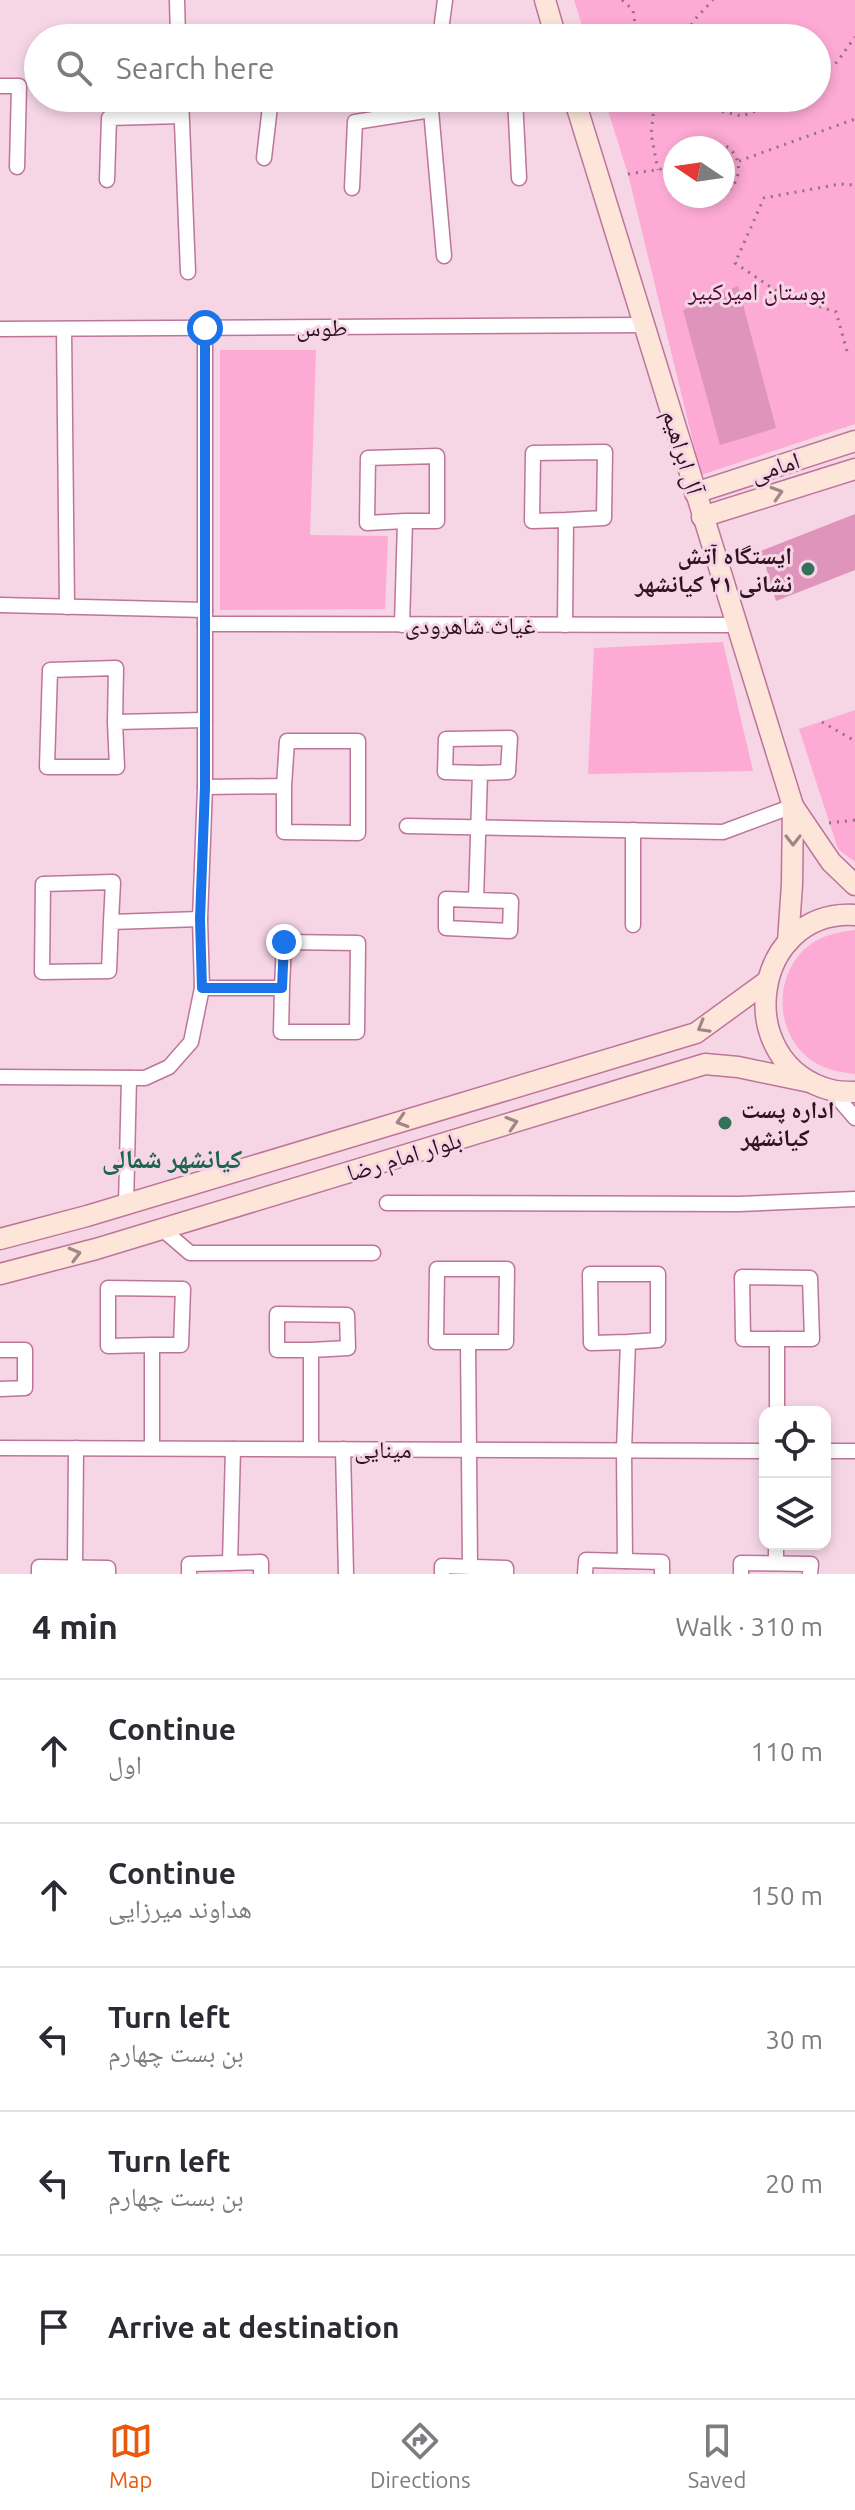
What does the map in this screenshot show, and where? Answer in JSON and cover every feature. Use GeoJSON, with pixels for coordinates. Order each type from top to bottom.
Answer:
{"type":"FeatureCollection","features":[{"type":"Feature","properties":{"kind":"main road"},"geometry":{"type":"LineString","coordinates":[[545,0],[552,24]]}},
{"type":"Feature","properties":{"kind":"main road","name":"آل ابراهیم"},"geometry":{"type":"LineString","coordinates":[[578,112],[793,806]]}},
{"type":"Feature","properties":{"kind":"main road","name":"امامی"},"geometry":{"type":"LineString","coordinates":[[695,493],[855,441]]}},
{"type":"Feature","properties":{"kind":"main road","name":"امامی"},"geometry":{"type":"LineString","coordinates":[[702,517],[855,469]]}},
{"type":"Feature","properties":{"kind":"main road"},"geometry":{"type":"LineString","coordinates":[[793,806],[831,862],[855,885]]}},
{"type":"Feature","properties":{"kind":"main road"},"geometry":{"type":"LineString","coordinates":[[788,942],[793,806]]}},
{"type":"Feature","properties":{"kind":"main road"},"geometry":{"type":"LineString","coordinates":[[855,915],[827,918],[806,927],[788,942],[775,960],[766,982],[764,1005],[767,1028],[776,1049],[791,1068],[810,1082],[831,1090],[855,1092]]}},
{"type":"Feature","properties":{"kind":"main road","name":"بلوار امام رضا"},"geometry":{"type":"LineString","coordinates":[[0,1239],[126,1205],[696,1033],[766,982]]}},
{"type":"Feature","properties":{"kind":"main road","name":"بلوار امام رضا"},"geometry":{"type":"LineString","coordinates":[[0,1274],[162,1229],[705,1064],[738,1067],[810,1082]]}},
{"type":"Feature","properties":{"kind":"street"},"geometry":{"type":"LineString","coordinates":[[177,0],[178,24]]}},
{"type":"Feature","properties":{"kind":"street"},"geometry":{"type":"LineString","coordinates":[[442,24],[445,0]]}},
{"type":"Feature","properties":{"kind":"street"},"geometry":{"type":"LineString","coordinates":[[0,86],[19,86],[17,167]]}},
{"type":"Feature","properties":{"kind":"street"},"geometry":{"type":"LineString","coordinates":[[181,112],[188,272]]}},
{"type":"Feature","properties":{"kind":"street"},"geometry":{"type":"LineString","coordinates":[[264,158],[269,112]]}},
{"type":"Feature","properties":{"kind":"street"},"geometry":{"type":"LineString","coordinates":[[352,188],[355,122],[397,112]]}},
{"type":"Feature","properties":{"kind":"street"},"geometry":{"type":"LineString","coordinates":[[432,112],[444,256]]}},
{"type":"Feature","properties":{"kind":"street"},"geometry":{"type":"LineString","coordinates":[[516,112],[519,178]]}},
{"type":"Feature","properties":{"kind":"street"},"geometry":{"type":"LineString","coordinates":[[107,180],[109,118],[181,116]]}},
{"type":"Feature","properties":{"kind":"street","name":"طوس"},"geometry":{"type":"LineString","coordinates":[[0,329],[644,325]]}},
{"type":"Feature","properties":{"kind":"street"},"geometry":{"type":"LineString","coordinates":[[0,1077],[145,1078],[169,1067],[191,1042],[202,988],[205,328]]}},
{"type":"Feature","properties":{"kind":"street"},"geometry":{"type":"LineString","coordinates":[[64,329],[67,607]]}},
{"type":"Feature","properties":{"kind":"street"},"geometry":{"type":"LineString","coordinates":[[605,452],[604,518],[566,520],[532,521],[533,453],[605,452]]}},
{"type":"Feature","properties":{"kind":"street"},"geometry":{"type":"LineString","coordinates":[[437,456],[437,521],[405,521],[367,523],[368,458],[437,456]]}},
{"type":"Feature","properties":{"kind":"street"},"geometry":{"type":"LineString","coordinates":[[565,625],[566,520]]}},
{"type":"Feature","properties":{"kind":"street"},"geometry":{"type":"LineString","coordinates":[[402,625],[405,521]]}},
{"type":"Feature","properties":{"kind":"street","name":"غیاث شاهرودی"},"geometry":{"type":"LineString","coordinates":[[0,605],[402,625],[735,625]]}},
{"type":"Feature","properties":{"kind":"street"},"geometry":{"type":"LineString","coordinates":[[116,668],[115,722],[117,767],[47,767],[50,670],[116,668]]}},
{"type":"Feature","properties":{"kind":"street"},"geometry":{"type":"LineString","coordinates":[[115,722],[205,720]]}},
{"type":"Feature","properties":{"kind":"street"},"geometry":{"type":"LineString","coordinates":[[510,738],[508,772],[480,773],[445,772],[446,739],[510,738]]}},
{"type":"Feature","properties":{"kind":"street"},"geometry":{"type":"LineString","coordinates":[[287,741],[358,741],[358,833],[284,832],[284,786],[287,741]]}},
{"type":"Feature","properties":{"kind":"street"},"geometry":{"type":"LineString","coordinates":[[476,900],[480,773]]}},
{"type":"Feature","properties":{"kind":"street"},"geometry":{"type":"LineString","coordinates":[[205,787],[284,786]]}},
{"type":"Feature","properties":{"kind":"street"},"geometry":{"type":"LineString","coordinates":[[407,826],[723,832],[793,806]]}},
{"type":"Feature","properties":{"kind":"street"},"geometry":{"type":"LineString","coordinates":[[633,830],[633,925]]}},
{"type":"Feature","properties":{"kind":"street"},"geometry":{"type":"LineString","coordinates":[[113,882],[111,922],[109,971],[42,972],[43,884],[113,882]]}},
{"type":"Feature","properties":{"kind":"street"},"geometry":{"type":"LineString","coordinates":[[446,899],[476,900],[511,901],[510,931],[446,928],[446,899]]}},
{"type":"Feature","properties":{"kind":"street"},"geometry":{"type":"LineString","coordinates":[[111,922],[200,919]]}},
{"type":"Feature","properties":{"kind":"street"},"geometry":{"type":"LineString","coordinates":[[284,942],[358,943],[357,1032],[281,1032],[282,988],[284,942]]}},
{"type":"Feature","properties":{"kind":"street"},"geometry":{"type":"LineString","coordinates":[[202,988],[282,988]]}},
{"type":"Feature","properties":{"kind":"street"},"geometry":{"type":"LineString","coordinates":[[126,1205],[129,1078]]}},
{"type":"Feature","properties":{"kind":"street"},"geometry":{"type":"LineString","coordinates":[[831,1090],[855,1118]]}},
{"type":"Feature","properties":{"kind":"street"},"geometry":{"type":"LineString","coordinates":[[387,1203],[739,1204],[855,1199]]}},
{"type":"Feature","properties":{"kind":"street"},"geometry":{"type":"LineString","coordinates":[[162,1229],[190,1253],[373,1253]]}},
{"type":"Feature","properties":{"kind":"street"},"geometry":{"type":"LineString","coordinates":[[437,1269],[507,1269],[506,1342],[468,1342],[436,1342],[437,1269]]}},
{"type":"Feature","properties":{"kind":"street"},"geometry":{"type":"LineString","coordinates":[[590,1274],[658,1274],[658,1340],[628,1342],[591,1343],[590,1274]]}},
{"type":"Feature","properties":{"kind":"street"},"geometry":{"type":"LineString","coordinates":[[742,1277],[810,1278],[812,1339],[777,1339],[743,1339],[742,1277]]}},
{"type":"Feature","properties":{"kind":"street"},"geometry":{"type":"LineString","coordinates":[[108,1288],[183,1289],[181,1345],[152,1345],[108,1346],[108,1288]]}},
{"type":"Feature","properties":{"kind":"street"},"geometry":{"type":"LineString","coordinates":[[277,1314],[347,1315],[348,1348],[311,1350],[277,1350],[277,1314]]}},
{"type":"Feature","properties":{"kind":"street"},"geometry":{"type":"LineString","coordinates":[[777,1339],[777,1406]]}},
{"type":"Feature","properties":{"kind":"street"},"geometry":{"type":"LineString","coordinates":[[468,1342],[470,1567]]}},
{"type":"Feature","properties":{"kind":"street"},"geometry":{"type":"LineString","coordinates":[[625,1561],[624,1450],[628,1342]]}},
{"type":"Feature","properties":{"kind":"street"},"geometry":{"type":"LineString","coordinates":[[152,1345],[152,1448]]}},
{"type":"Feature","properties":{"kind":"street"},"geometry":{"type":"LineString","coordinates":[[0,1350],[25,1350],[25,1388],[0,1389]]}},
{"type":"Feature","properties":{"kind":"street"},"geometry":{"type":"LineString","coordinates":[[311,1350],[311,1449]]}},
{"type":"Feature","properties":{"kind":"street","name":"مینایی"},"geometry":{"type":"LineString","coordinates":[[0,1448],[759,1451]]}},
{"type":"Feature","properties":{"kind":"street"},"geometry":{"type":"LineString","coordinates":[[75,1567],[76,1448]]}},
{"type":"Feature","properties":{"kind":"street"},"geometry":{"type":"LineString","coordinates":[[230,1563],[233,1449]]}},
{"type":"Feature","properties":{"kind":"street"},"geometry":{"type":"LineString","coordinates":[[343,1449],[346,1574]]}},
{"type":"Feature","properties":{"kind":"street"},"geometry":{"type":"LineString","coordinates":[[831,1451],[855,1451]]}},
{"type":"Feature","properties":{"kind":"street"},"geometry":{"type":"LineString","coordinates":[[776,1550],[776,1563]]}},
{"type":"Feature","properties":{"kind":"street"},"geometry":{"type":"LineString","coordinates":[[585,1574],[586,1560],[662,1562],[662,1574]]}},
{"type":"Feature","properties":{"kind":"street"},"geometry":{"type":"LineString","coordinates":[[189,1574],[189,1564],[261,1562],[261,1574]]}},
{"type":"Feature","properties":{"kind":"street"},"geometry":{"type":"LineString","coordinates":[[741,1574],[741,1563],[811,1564],[810,1574]]}},
{"type":"Feature","properties":{"kind":"street"},"geometry":{"type":"LineString","coordinates":[[442,1574],[442,1566],[506,1568],[506,1574]]}},
{"type":"Feature","properties":{"kind":"street"},"geometry":{"type":"LineString","coordinates":[[39,1574],[39,1567],[108,1568],[108,1574]]}},
{"type":"Feature","properties":{"kind":"path"},"geometry":{"type":"LineString","coordinates":[[622,0],[633,10],[635,24]]}},
{"type":"Feature","properties":{"kind":"path"},"geometry":{"type":"LineString","coordinates":[[692,24],[713,0]]}},
{"type":"Feature","properties":{"kind":"path"},"geometry":{"type":"LineString","coordinates":[[831,67],[855,37]]}},
{"type":"Feature","properties":{"kind":"path"},"geometry":{"type":"LineString","coordinates":[[653,112],[651,134],[658,170]]}},
{"type":"Feature","properties":{"kind":"path"},"geometry":{"type":"LineString","coordinates":[[724,112],[742,116],[753,112]]}},
{"type":"Feature","properties":{"kind":"path"},"geometry":{"type":"LineString","coordinates":[[739,161],[855,119]]}},
{"type":"Feature","properties":{"kind":"path"},"geometry":{"type":"LineString","coordinates":[[735,156],[739,161],[739,177],[735,183]]}},
{"type":"Feature","properties":{"kind":"path"},"geometry":{"type":"LineString","coordinates":[[628,174],[663,169]]}},
{"type":"Feature","properties":{"kind":"path"},"geometry":{"type":"LineString","coordinates":[[847,351],[836,312],[781,294],[735,263],[764,198],[840,184],[855,185]]}},
{"type":"Feature","properties":{"kind":"path"},"geometry":{"type":"LineString","coordinates":[[822,722],[855,741]]}},
{"type":"Feature","properties":{"kind":"path"},"geometry":{"type":"LineString","coordinates":[[829,823],[855,820]]}},
{"type":"Feature","properties":{"kind":"green space","name":"بوستان امیرکبیر"},"geometry":{"type":"Polygon","coordinates":[[[574,0],[855,0],[855,424],[701,475],[628,174],[608,112],[831,112],[831,24],[582,24],[574,0]]]}},
{"type":"Feature","properties":{"kind":"green space"},"geometry":{"type":"Polygon","coordinates":[[[220,350],[316,350],[310,535],[388,536],[385,609],[220,610],[220,350]]]}},
{"type":"Feature","properties":{"kind":"green space"},"geometry":{"type":"Polygon","coordinates":[[[723,642],[753,771],[588,774],[594,648],[723,642]]]}},
{"type":"Feature","properties":{"kind":"green space"},"geometry":{"type":"Polygon","coordinates":[[[855,710],[855,862],[838,849],[799,729],[855,710]]]}},
{"type":"Feature","properties":{"kind":"green space"},"geometry":{"type":"Polygon","coordinates":[[[855,930],[855,1074],[824,1067],[800,1050],[790,1036],[782,1002],[790,968],[800,954],[824,937],[855,930]]]}},
{"type":"Feature","properties":{"kind":"building"},"geometry":{"type":"Polygon","coordinates":[[[738,286],[776,428],[720,445],[683,310],[738,286]]]}},
{"type":"Feature","properties":{"kind":"building"},"geometry":{"type":"Polygon","coordinates":[[[855,514],[855,570],[776,601],[761,551],[855,514]]]}},
{"type":"Feature","properties":{"kind":"place","name":"ایستگاه آتش نشانی ۲۱ کیانشهر"},"geometry":{"type":"Point","coordinates":[808,569]}},
{"type":"Feature","properties":{"kind":"place","name":"اداره پست کیانشهر"},"geometry":{"type":"Point","coordinates":[725,1123]}},
{"type":"Feature","properties":{"kind":"district","name":"کیانشهر شمالی"},"geometry":{"type":"Point","coordinates":[172,1158]}},
{"type":"Feature","properties":{"kind":"route"},"geometry":{"type":"LineString","coordinates":[[205,328],[202,988],[282,988],[284,942]]}}]}
